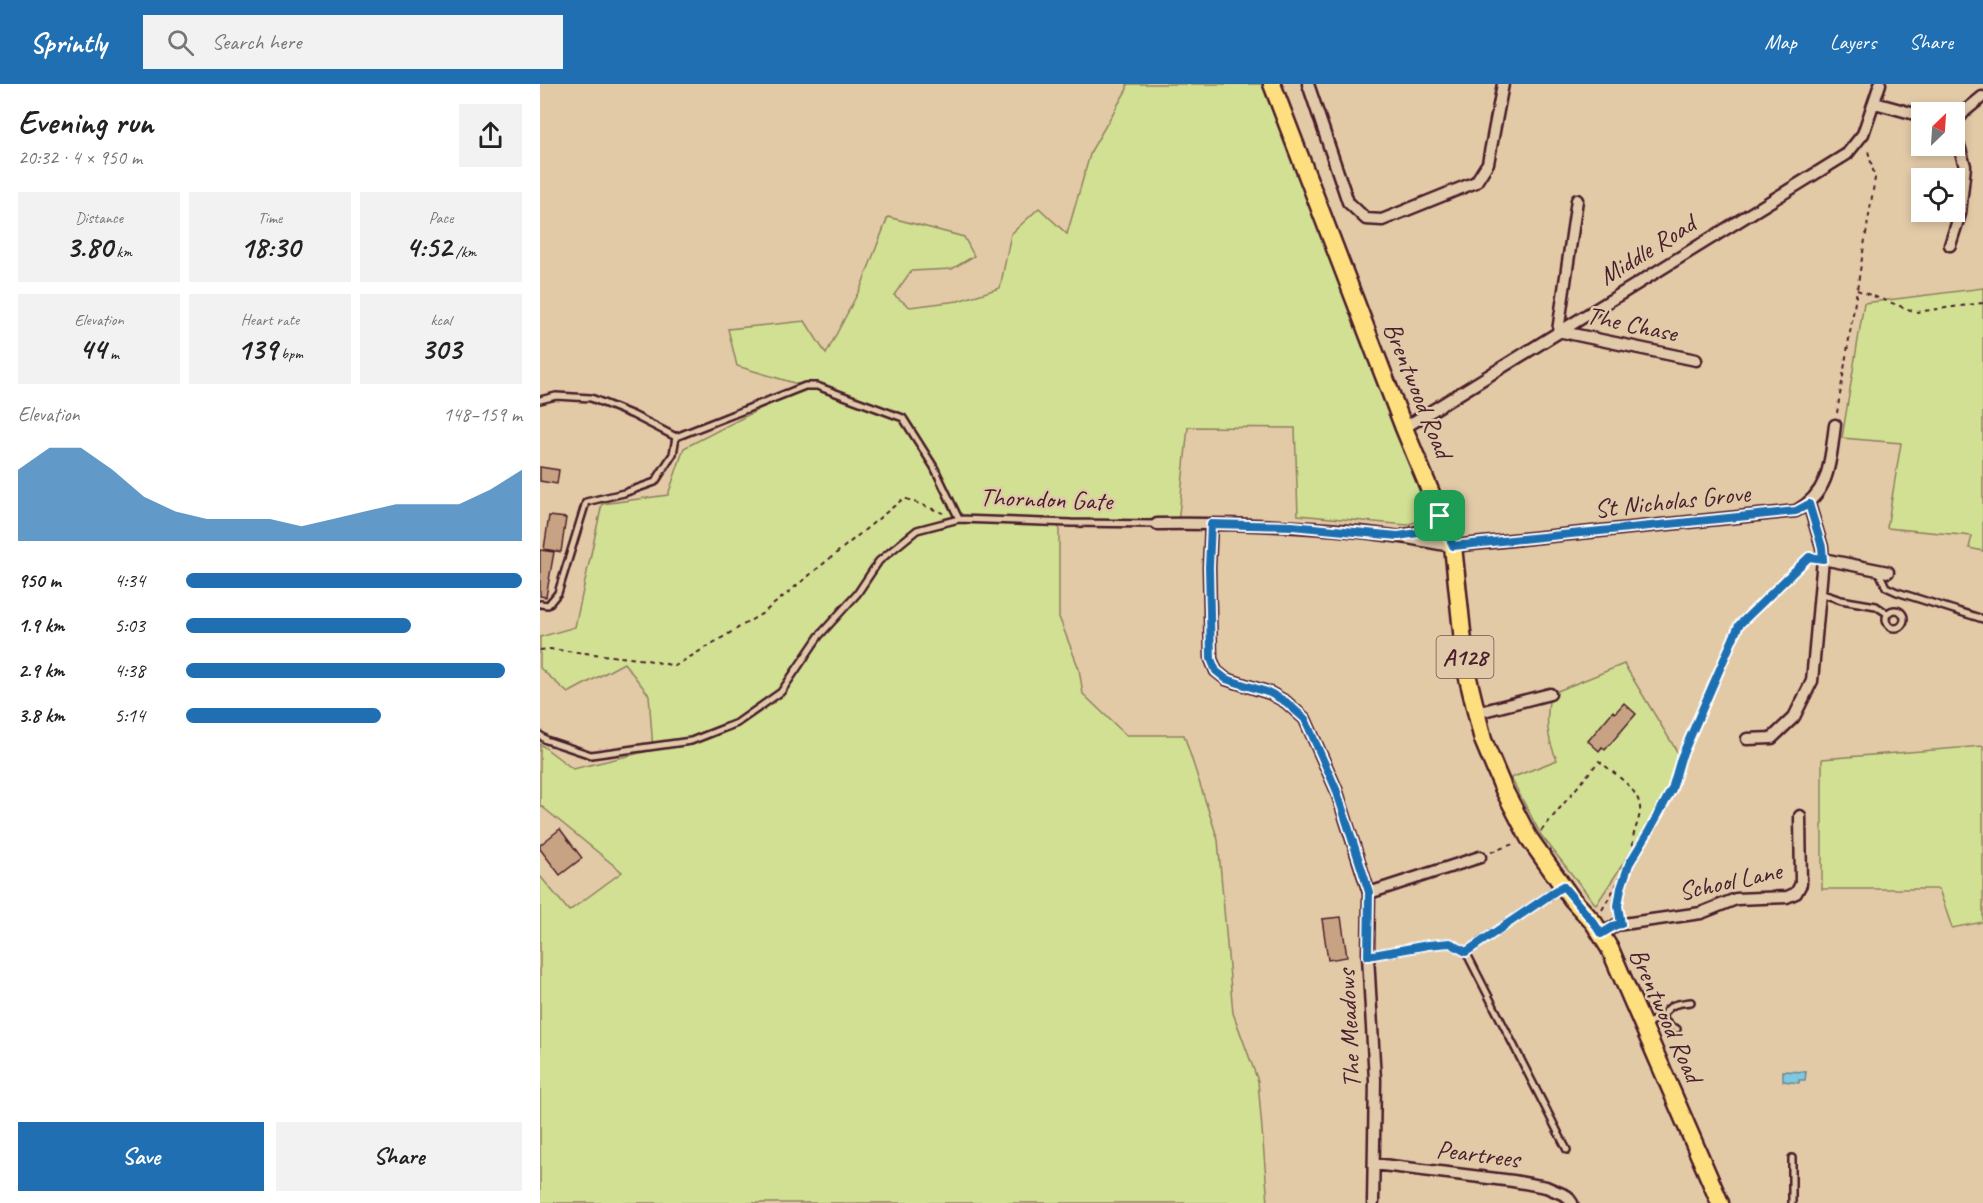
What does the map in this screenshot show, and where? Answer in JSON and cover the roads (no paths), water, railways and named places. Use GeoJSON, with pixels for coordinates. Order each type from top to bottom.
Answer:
{"type":"FeatureCollection","features":[{"type":"Feature","properties":{"kind":"main road","name":"Brentwood Road"},"geometry":{"type":"LineString","coordinates":[[1272,84],[1404,428],[1453,546],[1466,670],[1483,740],[1504,790],[1530,840],[1598,929],[1610,949],[1720,1203]]}},
{"type":"Feature","properties":{"kind":"street"},"geometry":{"type":"LineString","coordinates":[[1308,84],[1348,202],[1365,219],[1382,220],[1476,182],[1488,163],[1503,84]]}},
{"type":"Feature","properties":{"kind":"street","name":"Middle Road"},"geometry":{"type":"LineString","coordinates":[[1404,428],[1847,154],[1863,134],[1880,84]]}},
{"type":"Feature","properties":{"kind":"street"},"geometry":{"type":"LineString","coordinates":[[1965,111],[1982,97]]}},
{"type":"Feature","properties":{"kind":"street"},"geometry":{"type":"LineString","coordinates":[[1875,103],[1911,113]]}},
{"type":"Feature","properties":{"kind":"street"},"geometry":{"type":"LineString","coordinates":[[1950,245],[1960,214],[1965,166],[1962,156]]}},
{"type":"Feature","properties":{"kind":"street"},"geometry":{"type":"LineString","coordinates":[[1558,332],[1576,200]]}},
{"type":"Feature","properties":{"kind":"street","name":"The Chase"},"geometry":{"type":"LineString","coordinates":[[1558,332],[1696,360]]}},
{"type":"Feature","properties":{"kind":"street"},"geometry":{"type":"LineString","coordinates":[[1747,739],[1772,738],[1794,717],[1812,681],[1823,559],[1822,547],[1809,504],[1820,490],[1828,471],[1835,425]]}},
{"type":"Feature","properties":{"kind":"street","name":"St Nicholas Grove"},"geometry":{"type":"LineString","coordinates":[[1453,546],[1796,511],[1809,504]]}},
{"type":"Feature","properties":{"kind":"street"},"geometry":{"type":"LineString","coordinates":[[1398,536],[1418,533],[1434,523],[1440,516]]}},
{"type":"Feature","properties":{"kind":"street","name":"Thorndon Gate"},"geometry":{"type":"LineString","coordinates":[[1157,524],[1292,526],[1398,536],[1453,546]]}},
{"type":"Feature","properties":{"kind":"street","name":"The Meadows"},"geometry":{"type":"LineString","coordinates":[[1211,524],[1209,567],[1211,659],[1216,671],[1226,679],[1270,693],[1286,702],[1305,719],[1336,789],[1369,892],[1368,956],[1375,1080],[1373,1203]]}},
{"type":"Feature","properties":{"kind":"street"},"geometry":{"type":"LineString","coordinates":[[1823,559],[1883,571]]}},
{"type":"Feature","properties":{"kind":"street"},"geometry":{"type":"LineString","coordinates":[[1476,713],[1550,694]]}},
{"type":"Feature","properties":{"kind":"street","name":"School Lane"},"geometry":{"type":"LineString","coordinates":[[1598,929],[1701,913],[1736,899],[1787,897],[1796,893],[1801,884],[1800,816]]}},
{"type":"Feature","properties":{"kind":"street"},"geometry":{"type":"LineString","coordinates":[[1369,892],[1480,856]]}},
{"type":"Feature","properties":{"kind":"street","name":"Peartrees"},"geometry":{"type":"LineString","coordinates":[[1374,1164],[1546,1187],[1567,1196],[1572,1203]]}},
{"type":"Feature","properties":{"kind":"lane","name":"Thorndon Gate"},"geometry":{"type":"LineString","coordinates":[[676,437],[805,386],[817,386],[903,418],[934,467],[959,519],[1071,524],[1157,524]]}},
{"type":"Feature","properties":{"kind":"lane"},"geometry":{"type":"LineString","coordinates":[[540,400],[556,396],[591,399],[676,437],[673,454],[655,482],[624,493],[586,502],[558,593],[548,605],[540,604]]}},
{"type":"Feature","properties":{"kind":"lane"},"geometry":{"type":"LineString","coordinates":[[540,735],[546,740],[591,755],[691,741],[737,723],[781,692],[819,636],[857,594],[879,561],[917,530],[959,519]]}},
{"type":"Feature","properties":{"kind":"lane"},"geometry":{"type":"LineString","coordinates":[[1883,571],[1886,586],[1897,592],[1983,619]]}},
{"type":"Feature","properties":{"kind":"lane"},"geometry":{"type":"LineString","coordinates":[[1820,592],[1848,602],[1876,606],[1888,614]]}},
{"type":"Feature","properties":{"kind":"lane"},"geometry":{"type":"LineString","coordinates":[[540,743],[546,740]]}},
{"type":"Feature","properties":{"kind":"lane"},"geometry":{"type":"LineString","coordinates":[[1466,952],[1563,886]]}},
{"type":"Feature","properties":{"kind":"lane"},"geometry":{"type":"LineString","coordinates":[[1368,956],[1450,943],[1466,952],[1567,1150]]}},
{"type":"Feature","properties":{"kind":"lane"},"geometry":{"type":"LineString","coordinates":[[1644,1024],[1662,1017],[1667,1008],[1691,1002]]}},
{"type":"Feature","properties":{"kind":"lane"},"geometry":{"type":"LineString","coordinates":[[1662,1017],[1670,1026],[1677,1029]]}},
{"type":"Feature","properties":{"kind":"lane"},"geometry":{"type":"LineString","coordinates":[[1792,1158],[1792,1203]]}},
{"type":"Feature","properties":{"kind":"water"},"geometry":{"type":"Polygon","coordinates":[[[1783,1071],[1806,1072],[1805,1080],[1799,1080],[1799,1083],[1783,1081],[1783,1071]]]}}]}
